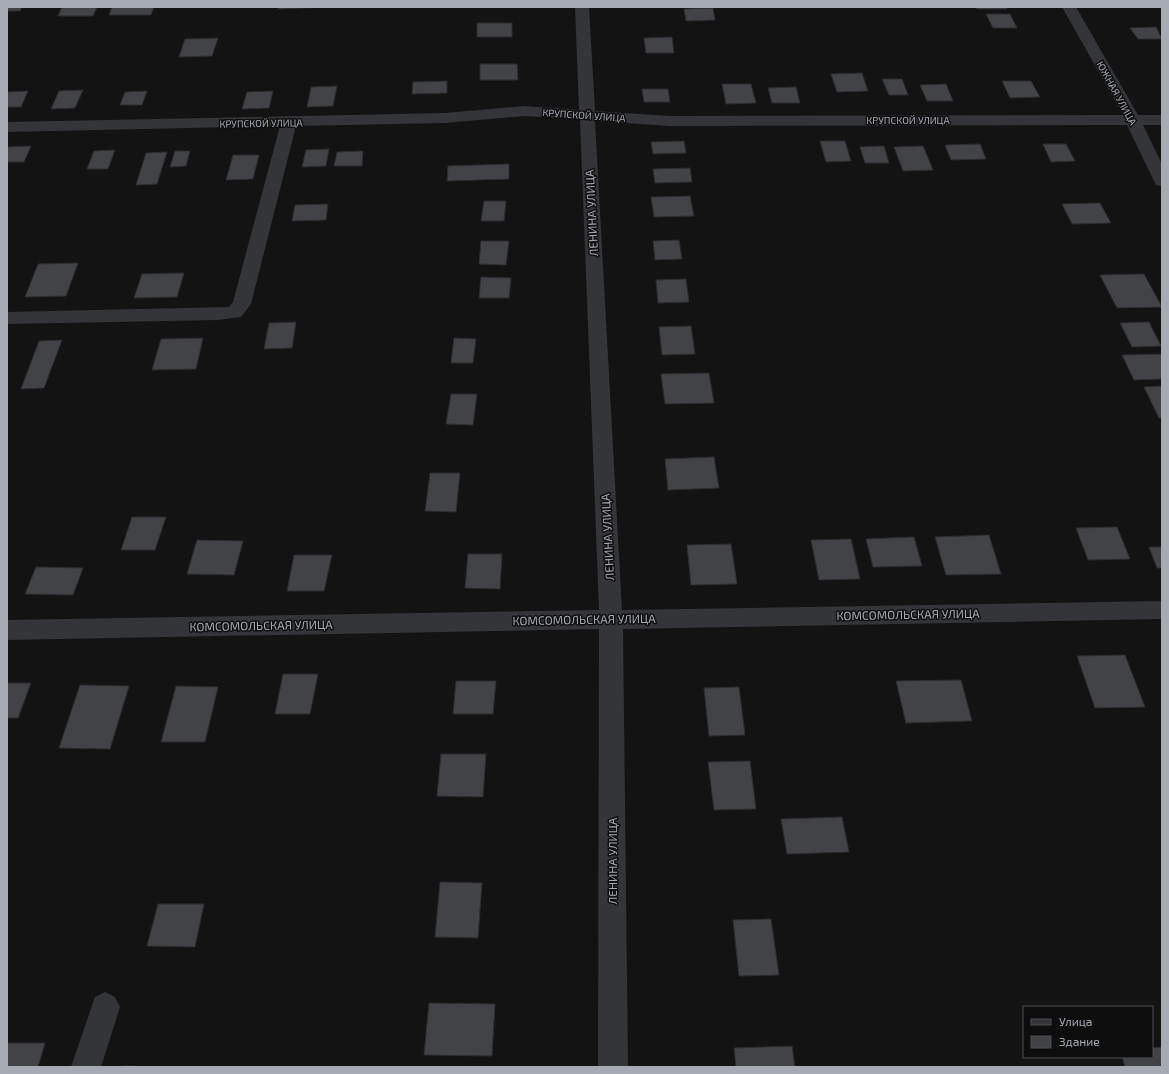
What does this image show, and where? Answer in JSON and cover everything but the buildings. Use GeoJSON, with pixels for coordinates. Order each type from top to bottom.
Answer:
{"type":"FeatureCollection","features":[{"type":"Feature","properties":{"kind":"street","name":"ЛЕНИНА УЛИЦА"},"geometry":{"type":"LineString","coordinates":[[582,7],[611,619],[613,1067]]}},
{"type":"Feature","properties":{"kind":"street","name":"ЮЖНАЯ УЛИЦА"},"geometry":{"type":"LineString","coordinates":[[1069,7],[1133,120],[1162,181]]}},
{"type":"Feature","properties":{"kind":"street","name":"КРУПСКОЙ УЛИЦА"},"geometry":{"type":"LineString","coordinates":[[7,128],[445,118],[524,111],[670,121],[1162,120]]}},
{"type":"Feature","properties":{"kind":"street"},"geometry":{"type":"LineString","coordinates":[[7,318],[234,313],[242,304],[289,122]]}},
{"type":"Feature","properties":{"kind":"street","name":"КОМСОМОЛЬСКАЯ УЛИЦА"},"geometry":{"type":"LineString","coordinates":[[7,630],[1162,610]]}},
{"type":"Feature","properties":{"kind":"street"},"geometry":{"type":"LineString","coordinates":[[86,1067],[105,1007]]}}]}
